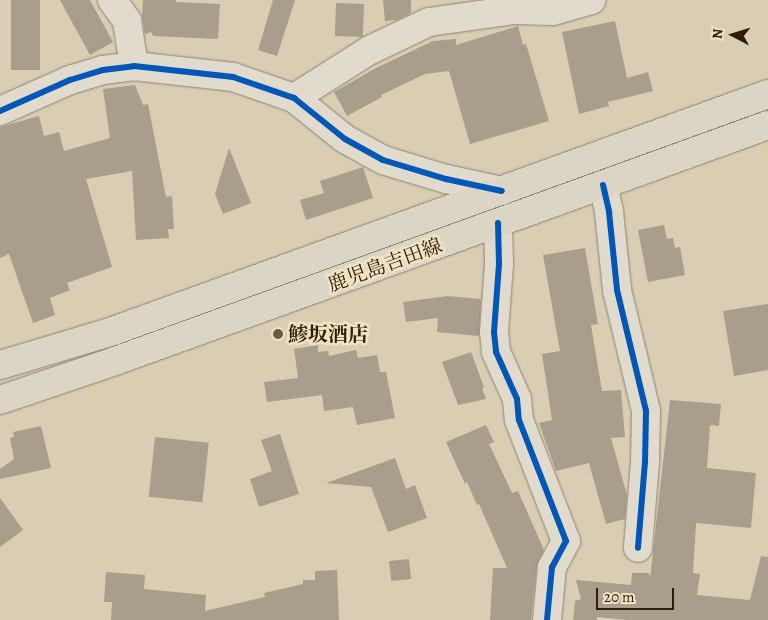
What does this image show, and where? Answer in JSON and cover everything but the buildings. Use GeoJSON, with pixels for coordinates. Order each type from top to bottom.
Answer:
{"type":"FeatureCollection","features":[{"type":"Feature","properties":{"kind":"main road","name":"鹿児島吉田線"},"geometry":{"type":"LineString","coordinates":[[0,365],[114,331],[768,94]]}},
{"type":"Feature","properties":{"kind":"main road","name":"鹿児島吉田線"},"geometry":{"type":"LineString","coordinates":[[0,400],[134,355],[768,125]]}},
{"type":"Feature","properties":{"kind":"street"},"geometry":{"type":"LineString","coordinates":[[112,0],[127,21],[134,66]]}},
{"type":"Feature","properties":{"kind":"street"},"geometry":{"type":"LineString","coordinates":[[294,98],[432,11],[553,11],[591,0]]}},
{"type":"Feature","properties":{"kind":"street"},"geometry":{"type":"LineString","coordinates":[[0,111],[70,80],[103,70],[134,66],[233,77],[294,98],[345,139],[383,160],[446,179],[502,191]]}},
{"type":"Feature","properties":{"kind":"street"},"geometry":{"type":"LineString","coordinates":[[604,185],[609,212],[617,290],[646,412],[645,462],[638,548]]}},
{"type":"Feature","properties":{"kind":"street"},"geometry":{"type":"LineString","coordinates":[[498,224],[499,264],[494,332],[496,352],[517,399],[519,420],[566,541],[552,567],[547,620]]}},
{"type":"Feature","properties":{"kind":"cycle path"},"geometry":{"type":"LineString","coordinates":[[0,111],[70,80],[103,70],[134,66],[233,77],[294,98],[345,139],[383,160],[446,179],[502,191]]}},
{"type":"Feature","properties":{"kind":"cycle path"},"geometry":{"type":"LineString","coordinates":[[603,185],[609,212],[617,290],[646,411],[645,462],[638,548]]}},
{"type":"Feature","properties":{"kind":"cycle path"},"geometry":{"type":"LineString","coordinates":[[498,223],[499,264],[494,332],[496,352],[517,399],[519,420],[566,541],[552,567],[547,620]]}},
{"type":"Feature","properties":{"kind":"place","name":"鯵坂酒店"},"geometry":{"type":"Point","coordinates":[278,334]}}]}
